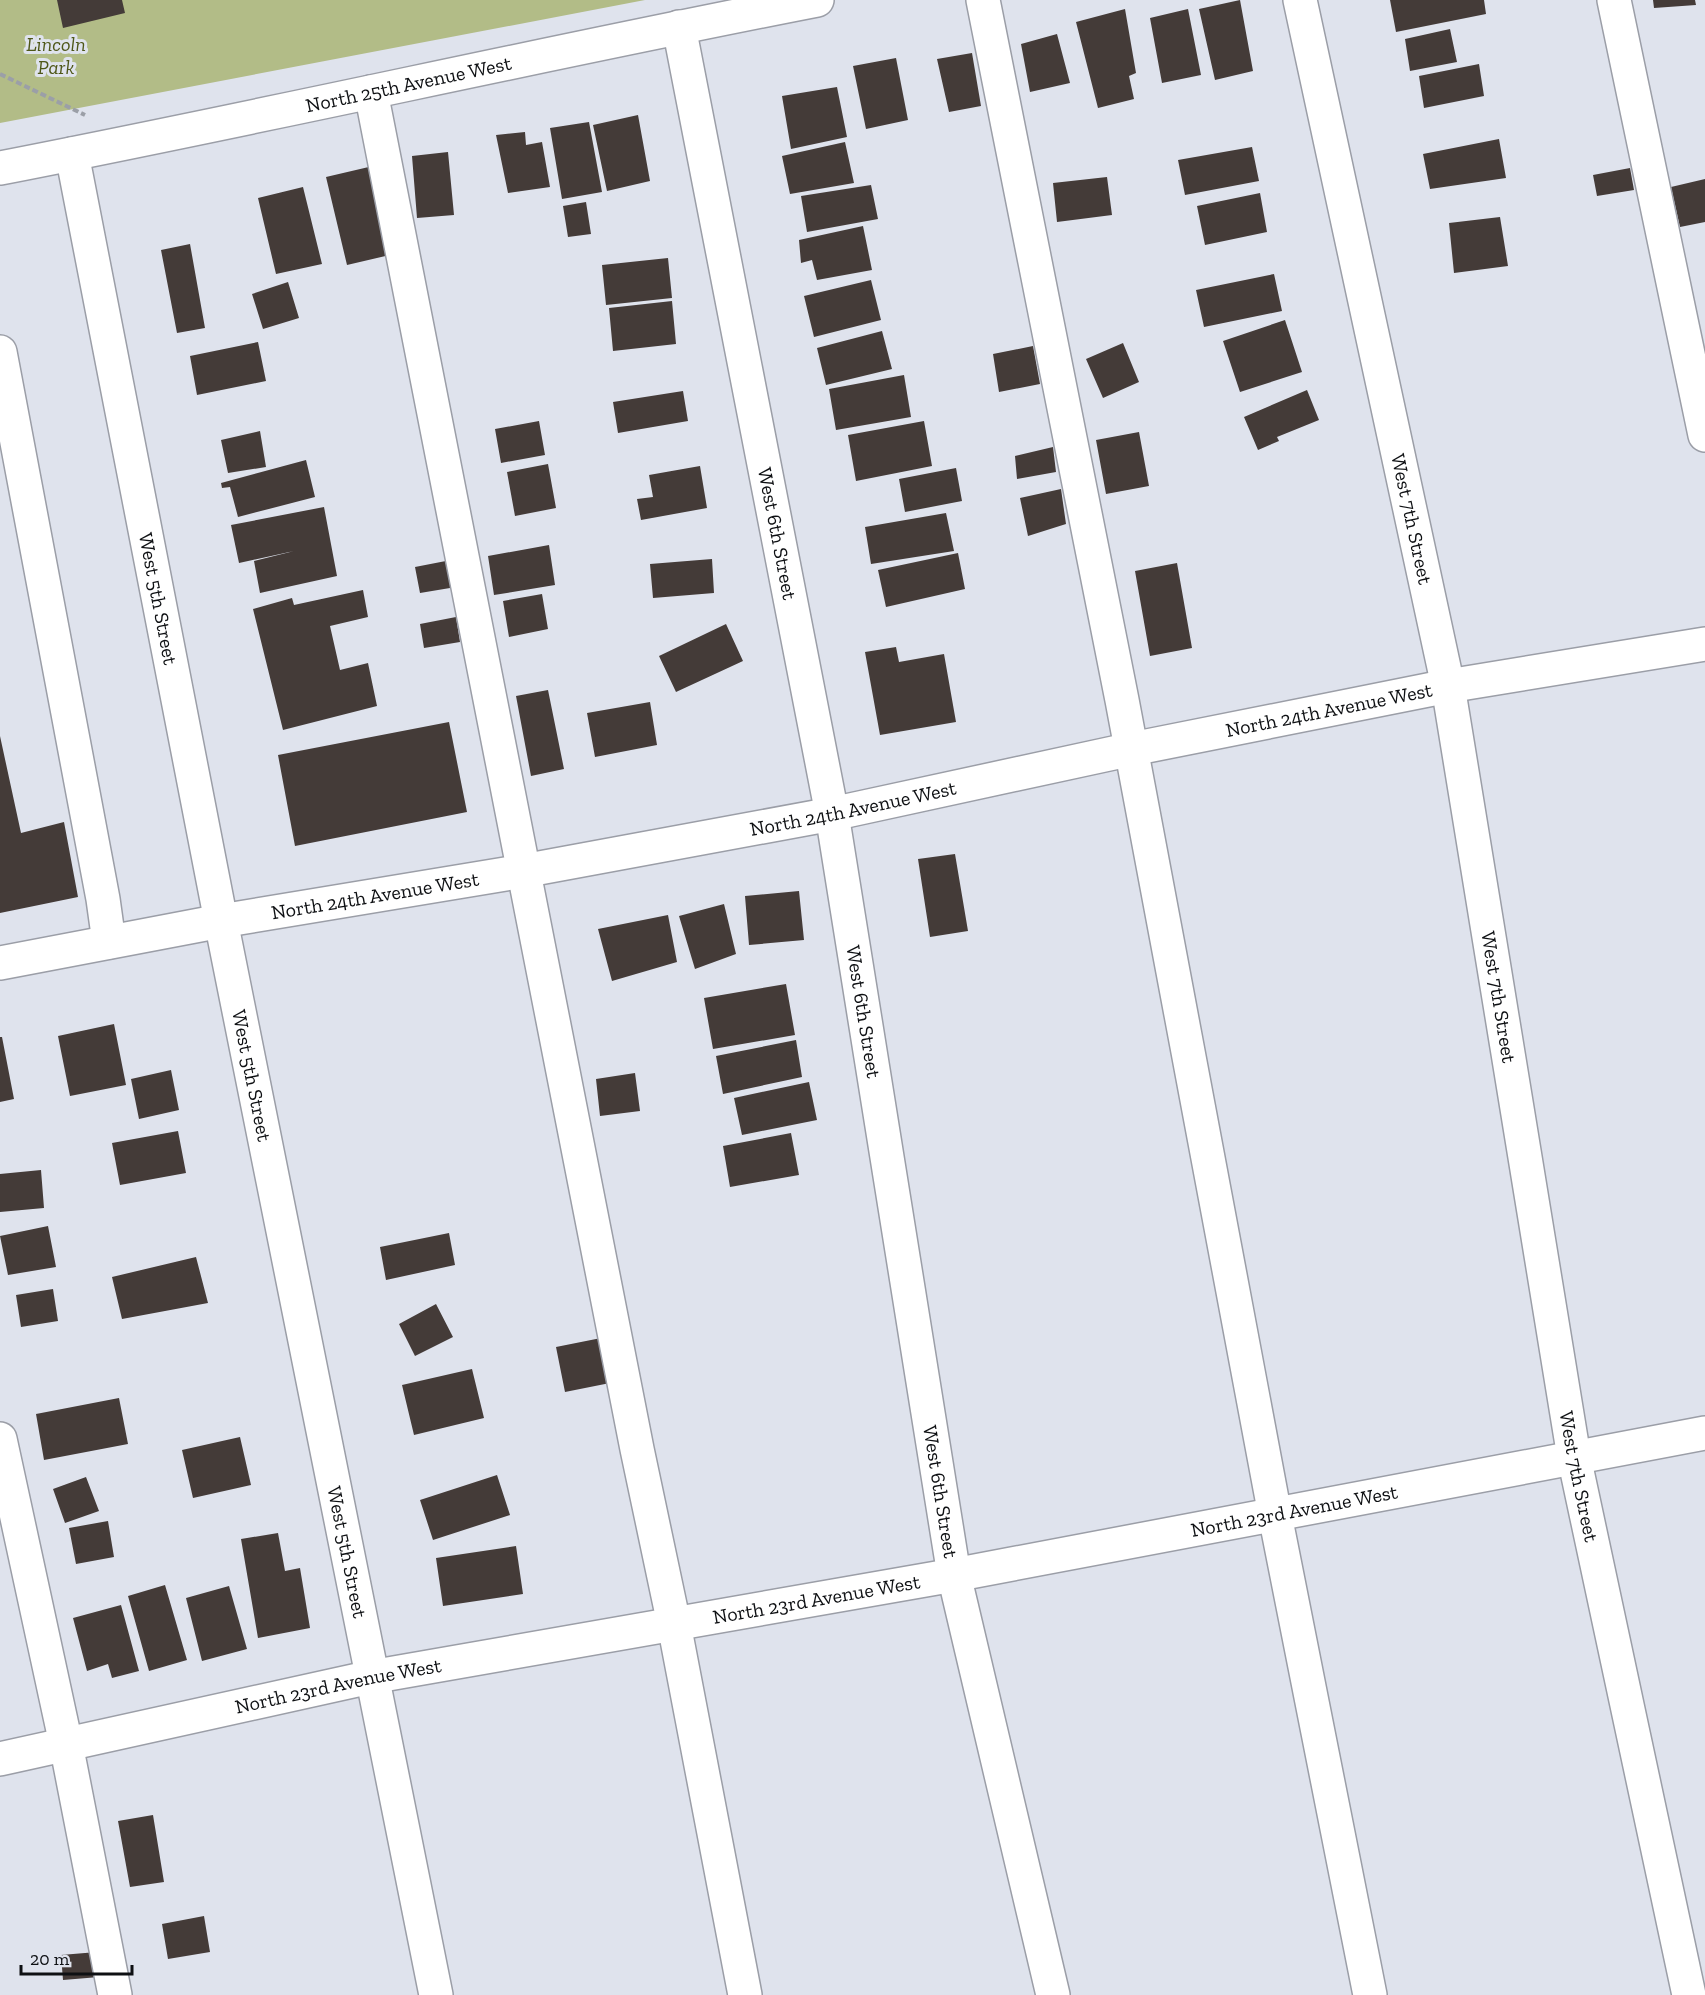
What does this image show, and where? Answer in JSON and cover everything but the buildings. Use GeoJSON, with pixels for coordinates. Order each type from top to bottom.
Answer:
{"type":"FeatureCollection","features":[{"type":"Feature","properties":{"kind":"street","name":"North 25th Avenue West"},"geometry":{"type":"LineString","coordinates":[[0,168],[816,0]]}},
{"type":"Feature","properties":{"kind":"street"},"geometry":{"type":"LineString","coordinates":[[983,0],[1132,749],[1275,1515],[1370,1995]]}},
{"type":"Feature","properties":{"kind":"street","name":"West 7th Street"},"geometry":{"type":"LineString","coordinates":[[1300,0],[1448,686],[1574,1457],[1689,1995]]}},
{"type":"Feature","properties":{"kind":"street"},"geometry":{"type":"LineString","coordinates":[[1614,0],[1705,435]]}},
{"type":"Feature","properties":{"kind":"street","name":"West 6th Street"},"geometry":{"type":"LineString","coordinates":[[679,27],[832,814],[954,1575],[1053,1995]]}},
{"type":"Feature","properties":{"kind":"street"},"geometry":{"type":"LineString","coordinates":[[371,92],[634,1437],[674,1624],[745,1995]]}},
{"type":"Feature","properties":{"kind":"street","name":"West 5th Street"},"geometry":{"type":"LineString","coordinates":[[88,151],[221,921],[436,1995]]}},
{"type":"Feature","properties":{"kind":"street"},"geometry":{"type":"LineString","coordinates":[[0,352],[99,875],[109,942]]}},
{"type":"Feature","properties":{"kind":"street","name":"North 24th Avenue West"},"geometry":{"type":"LineString","coordinates":[[0,963],[221,921],[523,871],[832,814],[1132,749],[1448,686],[1705,644]]}},
{"type":"Feature","properties":{"kind":"street","name":"North 23rd Avenue West"},"geometry":{"type":"LineString","coordinates":[[0,1759],[371,1677],[954,1575],[1705,1433]]}},
{"type":"Feature","properties":{"kind":"street"},"geometry":{"type":"LineString","coordinates":[[0,1439],[66,1744],[115,1995]]}},
{"type":"Feature","properties":{"kind":"path"},"geometry":{"type":"LineString","coordinates":[[0,74],[84,114],[88,151]]}},
{"type":"Feature","properties":{"kind":"green space","name":"Lincoln Park"},"geometry":{"type":"Polygon","coordinates":[[[0,0],[645,0],[0,123],[0,0]]]}}]}
